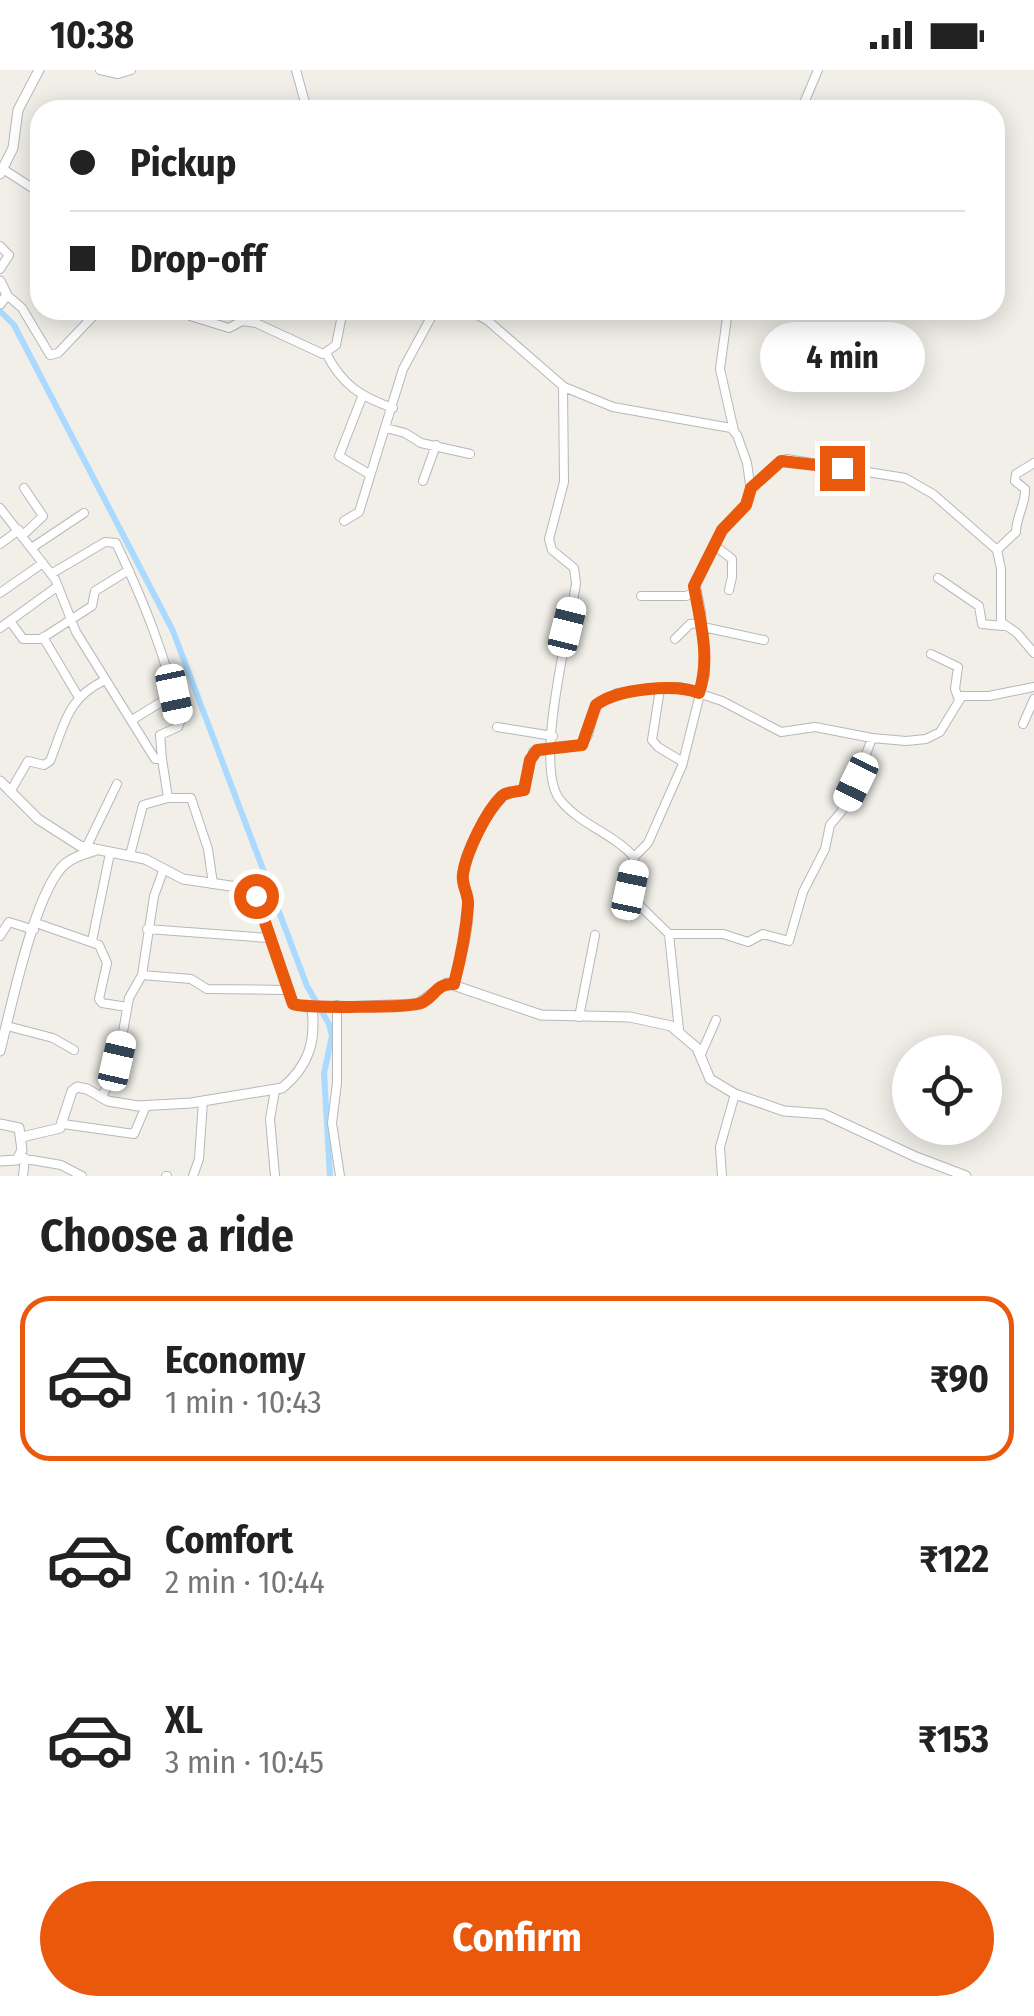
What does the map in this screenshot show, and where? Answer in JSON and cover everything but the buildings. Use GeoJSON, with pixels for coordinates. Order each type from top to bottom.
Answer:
{"type":"FeatureCollection","features":[{"type":"Feature","properties":{"kind":"street"},"geometry":{"type":"LineString","coordinates":[[30,187],[1,172],[15,143],[18,110],[40,70]]}},
{"type":"Feature","properties":{"kind":"street"},"geometry":{"type":"LineString","coordinates":[[100,70],[123,74],[132,70]]}},
{"type":"Feature","properties":{"kind":"street"},"geometry":{"type":"LineString","coordinates":[[296,70],[304,100]]}},
{"type":"Feature","properties":{"kind":"street"},"geometry":{"type":"LineString","coordinates":[[805,100],[818,70]]}},
{"type":"Feature","properties":{"kind":"street"},"geometry":{"type":"LineString","coordinates":[[0,246],[9,255],[0,269]]}},
{"type":"Feature","properties":{"kind":"street"},"geometry":{"type":"LineString","coordinates":[[0,281],[4,300],[22,308],[50,355],[58,353],[90,320]]}},
{"type":"Feature","properties":{"kind":"street"},"geometry":{"type":"LineString","coordinates":[[203,320],[228,328],[242,320],[256,323],[326,354]]}},
{"type":"Feature","properties":{"kind":"street"},"geometry":{"type":"LineString","coordinates":[[326,354],[336,345],[342,320]]}},
{"type":"Feature","properties":{"kind":"street"},"geometry":{"type":"LineString","coordinates":[[344,521],[359,512],[404,370],[430,320]]}},
{"type":"Feature","properties":{"kind":"street"},"geometry":{"type":"LineString","coordinates":[[487,320],[563,386],[604,405],[734,431]]}},
{"type":"Feature","properties":{"kind":"street"},"geometry":{"type":"LineString","coordinates":[[678,1030],[669,934],[630,894],[634,857],[648,842],[683,762],[705,674],[695,582],[722,530],[746,505],[751,488],[720,369],[727,320]]}},
{"type":"Feature","properties":{"kind":"street"},"geometry":{"type":"LineString","coordinates":[[326,354],[362,398],[394,408]]}},
{"type":"Feature","properties":{"kind":"street"},"geometry":{"type":"LineString","coordinates":[[563,386],[564,482],[549,539],[552,550],[574,568],[576,583],[556,678],[551,780],[558,798],[634,857]]}},
{"type":"Feature","properties":{"kind":"street"},"geometry":{"type":"LineString","coordinates":[[362,398],[340,456],[369,474]]}},
{"type":"Feature","properties":{"kind":"street"},"geometry":{"type":"LineString","coordinates":[[386,428],[405,432],[422,443],[470,454]]}},
{"type":"Feature","properties":{"kind":"street"},"geometry":{"type":"LineString","coordinates":[[423,480],[436,445]]}},
{"type":"Feature","properties":{"kind":"street"},"geometry":{"type":"LineString","coordinates":[[751,488],[779,462],[787,460],[910,479],[934,494],[997,550],[1004,626]]}},
{"type":"Feature","properties":{"kind":"street"},"geometry":{"type":"LineString","coordinates":[[997,550],[1016,532],[1016,520],[1026,494],[1016,481],[1016,474],[1034,462]]}},
{"type":"Feature","properties":{"kind":"street"},"geometry":{"type":"LineString","coordinates":[[0,544],[43,516],[24,488]]}},
{"type":"Feature","properties":{"kind":"street"},"geometry":{"type":"LineString","coordinates":[[0,509],[52,574],[70,618],[104,680],[132,720],[148,754],[154,759],[162,758]]}},
{"type":"Feature","properties":{"kind":"street"},"geometry":{"type":"LineString","coordinates":[[32,548],[84,513]]}},
{"type":"Feature","properties":{"kind":"street"},"geometry":{"type":"LineString","coordinates":[[52,574],[111,541],[116,543],[168,663],[180,722],[160,736],[168,798]]}},
{"type":"Feature","properties":{"kind":"street"},"geometry":{"type":"LineString","coordinates":[[714,545],[732,561],[728,590]]}},
{"type":"Feature","properties":{"kind":"street"},"geometry":{"type":"LineString","coordinates":[[0,594],[43,563]]}},
{"type":"Feature","properties":{"kind":"street"},"geometry":{"type":"LineString","coordinates":[[10,621],[23,640],[42,637],[94,604],[94,594],[101,585],[128,570]]}},
{"type":"Feature","properties":{"kind":"street"},"geometry":{"type":"LineString","coordinates":[[938,578],[979,606],[984,625],[1004,626],[1016,632],[1034,653]]}},
{"type":"Feature","properties":{"kind":"street"},"geometry":{"type":"LineString","coordinates":[[0,628],[58,586]]}},
{"type":"Feature","properties":{"kind":"street"},"geometry":{"type":"LineString","coordinates":[[641,596],[684,596],[695,592]]}},
{"type":"Feature","properties":{"kind":"street"},"geometry":{"type":"LineString","coordinates":[[675,639],[692,623],[764,640]]}},
{"type":"Feature","properties":{"kind":"street"},"geometry":{"type":"LineString","coordinates":[[42,637],[78,696]]}},
{"type":"Feature","properties":{"kind":"street"},"geometry":{"type":"LineString","coordinates":[[931,654],[958,666],[958,700]]}},
{"type":"Feature","properties":{"kind":"street"},"geometry":{"type":"LineString","coordinates":[[10,792],[28,761],[44,765],[50,761],[78,696],[104,680]]}},
{"type":"Feature","properties":{"kind":"street"},"geometry":{"type":"LineString","coordinates":[[454,984],[464,944],[468,900],[463,872],[477,834],[505,794],[524,790],[534,752],[574,748],[584,743],[599,702],[617,694],[680,687],[722,701],[776,731],[788,733],[805,726],[906,741],[930,737],[944,727],[958,700],[965,695],[996,695],[1034,687]]}},
{"type":"Feature","properties":{"kind":"street"},"geometry":{"type":"LineString","coordinates":[[660,688],[652,742],[683,762]]}},
{"type":"Feature","properties":{"kind":"street"},"geometry":{"type":"LineString","coordinates":[[132,720],[174,694]]}},
{"type":"Feature","properties":{"kind":"street"},"geometry":{"type":"LineString","coordinates":[[1023,724],[1034,699]]}},
{"type":"Feature","properties":{"kind":"street"},"geometry":{"type":"LineString","coordinates":[[498,728],[554,736]]}},
{"type":"Feature","properties":{"kind":"street"},"geometry":{"type":"LineString","coordinates":[[669,934],[716,934],[748,942],[764,934],[789,941],[802,892],[825,849],[830,825],[860,774],[872,738]]}},
{"type":"Feature","properties":{"kind":"street"},"geometry":{"type":"LineString","coordinates":[[0,781],[38,819],[90,850],[130,855],[183,879],[243,886],[254,892],[293,1004],[314,1008],[416,1004],[441,985],[454,984],[541,1015],[638,1018],[678,1030],[701,1054],[710,1079],[736,1094],[778,1110],[824,1114],[916,1158],[966,1176]]}},
{"type":"Feature","properties":{"kind":"street"},"geometry":{"type":"LineString","coordinates":[[0,1050],[35,927],[57,872],[68,860],[90,850],[117,784]]}},
{"type":"Feature","properties":{"kind":"street"},"geometry":{"type":"LineString","coordinates":[[130,855],[143,805],[168,798],[191,798],[208,848],[213,884]]}},
{"type":"Feature","properties":{"kind":"street"},"geometry":{"type":"LineString","coordinates":[[92,942],[110,853]]}},
{"type":"Feature","properties":{"kind":"street"},"geometry":{"type":"LineString","coordinates":[[102,1096],[116,1072],[126,1007],[142,974],[154,896],[164,871]]}},
{"type":"Feature","properties":{"kind":"street"},"geometry":{"type":"LineString","coordinates":[[0,936],[9,922],[99,945],[106,959],[100,1002],[126,1007]]}},
{"type":"Feature","properties":{"kind":"street"},"geometry":{"type":"LineString","coordinates":[[148,929],[270,938]]}},
{"type":"Feature","properties":{"kind":"street"},"geometry":{"type":"LineString","coordinates":[[579,1017],[595,935]]}},
{"type":"Feature","properties":{"kind":"street"},"geometry":{"type":"LineString","coordinates":[[142,974],[191,979],[208,989],[286,990]]}},
{"type":"Feature","properties":{"kind":"street"},"geometry":{"type":"LineString","coordinates":[[335,1005],[337,1084],[332,1125],[340,1176]]}},
{"type":"Feature","properties":{"kind":"street"},"geometry":{"type":"LineString","coordinates":[[22,1137],[54,1131],[63,1124],[74,1088],[87,1088],[119,1104],[146,1106],[275,1090],[289,1082],[308,1054],[315,1030],[314,1008]]}},
{"type":"Feature","properties":{"kind":"street"},"geometry":{"type":"LineString","coordinates":[[701,1054],[716,1020]]}},
{"type":"Feature","properties":{"kind":"street"},"geometry":{"type":"LineString","coordinates":[[6,1026],[53,1038],[74,1050]]}},
{"type":"Feature","properties":{"kind":"street"},"geometry":{"type":"LineString","coordinates":[[274,1176],[270,1114],[275,1090]]}},
{"type":"Feature","properties":{"kind":"street"},"geometry":{"type":"LineString","coordinates":[[722,1176],[720,1147],[736,1094]]}},
{"type":"Feature","properties":{"kind":"street"},"geometry":{"type":"LineString","coordinates":[[194,1176],[203,1101]]}},
{"type":"Feature","properties":{"kind":"street"},"geometry":{"type":"LineString","coordinates":[[63,1124],[134,1134],[146,1106]]}},
{"type":"Feature","properties":{"kind":"street"},"geometry":{"type":"LineString","coordinates":[[0,1124],[19,1128],[23,1176]]}},
{"type":"Feature","properties":{"kind":"street"},"geometry":{"type":"LineString","coordinates":[[0,1161],[23,1158],[61,1164],[82,1176]]}},
{"type":"Feature","properties":{"kind":"waterway"},"geometry":{"type":"LineString","coordinates":[[0,311],[14,325],[173,631],[307,986],[329,1024],[332,1036],[324,1073],[330,1176]]}},
{"type":"Feature","properties":{"kind":"route"},"geometry":{"type":"LineString","coordinates":[[256,896],[293,1004],[312,1008],[406,1006],[421,1003],[441,985],[454,984],[467,919],[468,897],[462,882],[466,862],[479,830],[502,797],[524,790],[531,755],[537,750],[582,745],[596,705],[617,694],[671,686],[699,693],[705,665],[702,612],[694,586],[722,530],[746,505],[751,488],[781,461],[842,468]]}}]}
